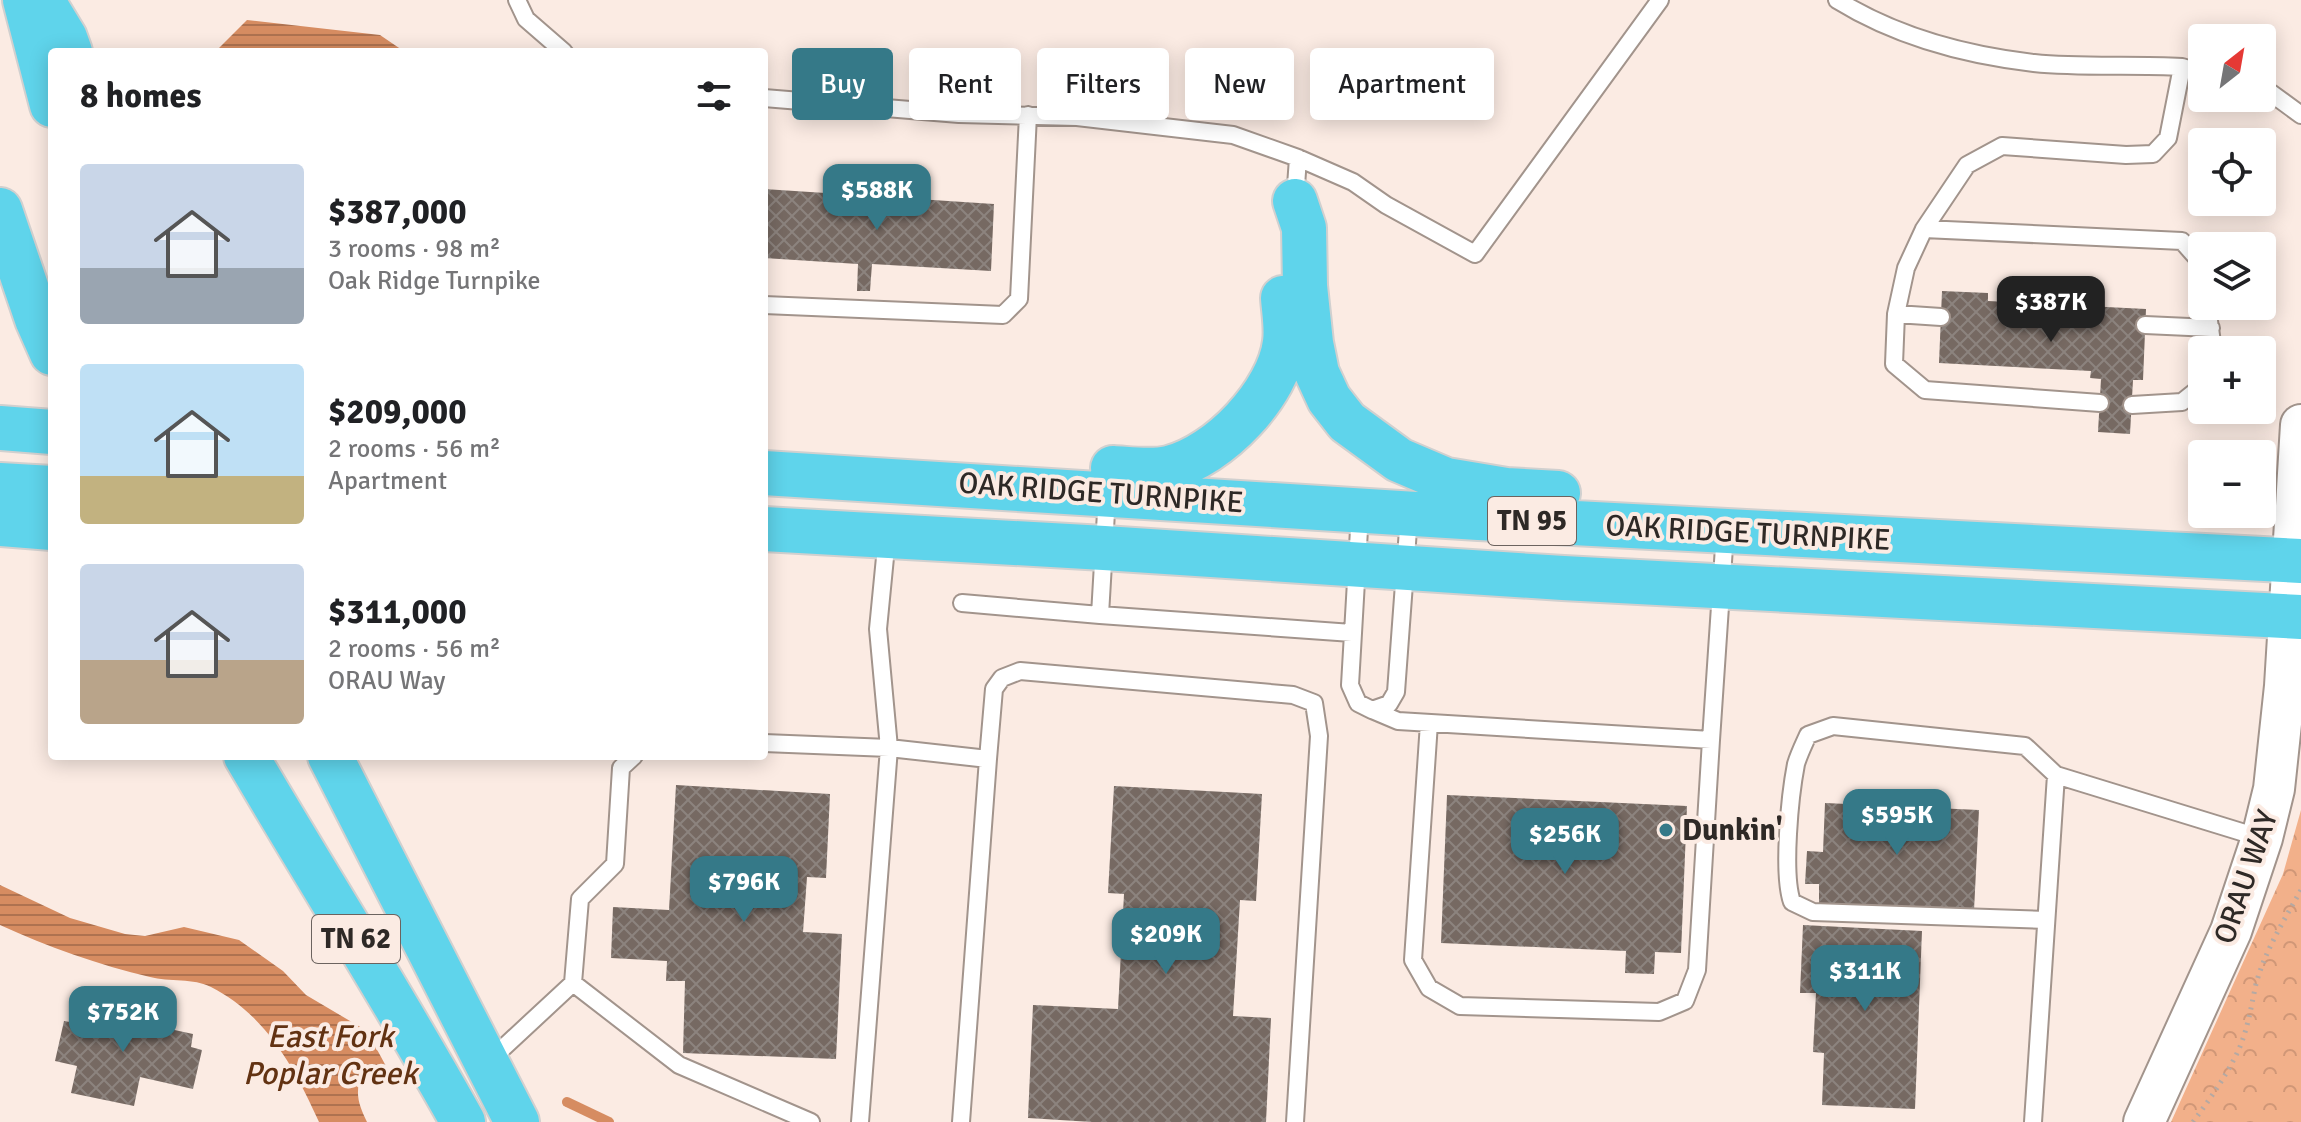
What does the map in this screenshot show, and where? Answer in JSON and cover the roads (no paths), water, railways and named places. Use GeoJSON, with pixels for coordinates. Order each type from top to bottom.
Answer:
{"type":"FeatureCollection","features":[{"type":"Feature","properties":{"kind":"highway"},"geometry":{"type":"LineString","coordinates":[[25,0],[48,89]]}},
{"type":"Feature","properties":{"kind":"highway"},"geometry":{"type":"LineString","coordinates":[[42,0],[69,48]]}},
{"type":"Feature","properties":{"kind":"highway"},"geometry":{"type":"LineString","coordinates":[[778,472],[991,462],[1166,469],[1190,461],[1217,443],[1247,415],[1266,392],[1279,367],[1286,340],[1278,233],[1295,201]]}},
{"type":"Feature","properties":{"kind":"highway"},"geometry":{"type":"LineString","coordinates":[[1295,201],[1304,228],[1305,286],[1317,373],[1329,399],[1347,422],[1399,460],[1446,480],[1506,490],[1683,501],[1876,540]]}},
{"type":"Feature","properties":{"kind":"highway"},"geometry":{"type":"LineString","coordinates":[[0,210],[31,305],[48,344]]}},
{"type":"Feature","properties":{"kind":"highway"},"geometry":{"type":"LineString","coordinates":[[0,428],[48,432]]}},
{"type":"Feature","properties":{"kind":"highway","name":"OAK RIDGE TURNPIKE"},"geometry":{"type":"LineString","coordinates":[[778,472],[1725,532],[2297,560]]}},
{"type":"Feature","properties":{"kind":"highway"},"geometry":{"type":"LineString","coordinates":[[0,485],[48,488]]}},
{"type":"Feature","properties":{"kind":"highway"},"geometry":{"type":"LineString","coordinates":[[0,524],[48,528]]}},
{"type":"Feature","properties":{"kind":"highway","name":"OAK RIDGE TURNPIKE"},"geometry":{"type":"LineString","coordinates":[[768,529],[2295,617]]}},
{"type":"Feature","properties":{"kind":"highway","name":"TN 62"},"geometry":{"type":"LineString","coordinates":[[248,760],[404,1017],[463,1122]]}},
{"type":"Feature","properties":{"kind":"highway","name":"TN 62"},"geometry":{"type":"LineString","coordinates":[[332,760],[517,1122]]}},
{"type":"Feature","properties":{"kind":"highway"},"geometry":{"type":"LineString","coordinates":[[366,760],[418,865],[438,968]]}},
{"type":"Feature","properties":{"kind":"street","name":"ORAU WAY"},"geometry":{"type":"LineString","coordinates":[[2144,1122],[2231,931],[2262,838],[2274,789],[2295,617],[2301,425]]}},
{"type":"Feature","properties":{"kind":"lane"},"geometry":{"type":"LineString","coordinates":[[517,0],[526,19],[559,48]]}},
{"type":"Feature","properties":{"kind":"lane"},"geometry":{"type":"LineString","coordinates":[[768,98],[959,114],[1077,117],[1233,135],[1353,182],[1386,205],[1475,254],[1660,0]]}},
{"type":"Feature","properties":{"kind":"lane"},"geometry":{"type":"LineString","coordinates":[[1837,0],[1858,13],[1927,43],[2035,63],[2188,69]]}},
{"type":"Feature","properties":{"kind":"lane"},"geometry":{"type":"LineString","coordinates":[[2100,403],[1925,390],[1894,364],[1896,314],[1906,268],[1924,229],[1967,165],[2002,146],[2126,155],[2153,154],[2168,138],[2182,67]]}},
{"type":"Feature","properties":{"kind":"lane"},"geometry":{"type":"LineString","coordinates":[[2276,97],[2301,115]]}},
{"type":"Feature","properties":{"kind":"lane"},"geometry":{"type":"LineString","coordinates":[[768,305],[1003,315],[1019,299],[1028,115]]}},
{"type":"Feature","properties":{"kind":"lane"},"geometry":{"type":"LineString","coordinates":[[1295,201],[1298,158]]}},
{"type":"Feature","properties":{"kind":"lane"},"geometry":{"type":"LineString","coordinates":[[1924,229],[2182,241],[2188,248]]}},
{"type":"Feature","properties":{"kind":"lane"},"geometry":{"type":"LineString","coordinates":[[1896,314],[1941,317]]}},
{"type":"Feature","properties":{"kind":"lane"},"geometry":{"type":"LineString","coordinates":[[2210,320],[2212,336]]}},
{"type":"Feature","properties":{"kind":"lane"},"geometry":{"type":"LineString","coordinates":[[2145,325],[2211,328]]}},
{"type":"Feature","properties":{"kind":"lane"},"geometry":{"type":"LineString","coordinates":[[2132,405],[2182,402],[2188,397]]}},
{"type":"Feature","properties":{"kind":"lane"},"geometry":{"type":"LineString","coordinates":[[1100,615],[1107,494]]}},
{"type":"Feature","properties":{"kind":"lane"},"geometry":{"type":"LineString","coordinates":[[1360,510],[1350,685],[1358,703],[1398,721],[1711,740]]}},
{"type":"Feature","properties":{"kind":"lane"},"geometry":{"type":"LineString","coordinates":[[1372,710],[1389,704],[1396,692],[1409,513]]}},
{"type":"Feature","properties":{"kind":"lane"},"geometry":{"type":"LineString","coordinates":[[1429,723],[1413,960],[1429,988],[1460,1006],[1659,1012],[1685,1001],[1697,970],[1725,532]]}},
{"type":"Feature","properties":{"kind":"lane"},"geometry":{"type":"LineString","coordinates":[[877,1122],[860,1122],[889,748],[878,629],[887,536]]}},
{"type":"Feature","properties":{"kind":"lane"},"geometry":{"type":"LineString","coordinates":[[962,603],[1352,633]]}},
{"type":"Feature","properties":{"kind":"lane"},"geometry":{"type":"LineString","coordinates":[[961,1122],[994,689],[1002,678],[1020,671],[1293,695],[1314,703],[1319,736],[1295,1122]]}},
{"type":"Feature","properties":{"kind":"lane"},"geometry":{"type":"LineString","coordinates":[[2046,920],[1813,912],[1792,902],[1787,888],[1791,799],[1797,762],[1808,735],[1833,726],[2025,746],[2056,775],[2262,838]]}},
{"type":"Feature","properties":{"kind":"lane"},"geometry":{"type":"LineString","coordinates":[[768,743],[889,748],[988,759]]}},
{"type":"Feature","properties":{"kind":"lane"},"geometry":{"type":"LineString","coordinates":[[487,1063],[573,983],[580,899],[615,864],[621,768],[630,760]]}},
{"type":"Feature","properties":{"kind":"lane"},"geometry":{"type":"LineString","coordinates":[[2033,1122],[2056,775]]}},
{"type":"Feature","properties":{"kind":"lane"},"geometry":{"type":"LineString","coordinates":[[573,983],[679,1065],[811,1122]]}},
{"type":"Feature","properties":{"kind":"water"},"geometry":{"type":"Polygon","coordinates":[[[247,20],[380,35],[399,48],[219,48],[247,20]]]}},
{"type":"Feature","properties":{"kind":"water","name":"East Fork Poplar Creek"},"geometry":{"type":"Polygon","coordinates":[[[0,885],[70,918],[125,934],[145,936],[184,927],[239,940],[283,971],[306,995],[367,1031],[387,1068],[362,1075],[358,1099],[367,1122],[319,1122],[276,1044],[248,1012],[211,987],[112,967],[0,925],[0,885]]]}},
{"type":"Feature","properties":{"kind":"waterway"},"geometry":{"type":"LineString","coordinates":[[567,1102],[609,1122]]}},
{"type":"Feature","properties":{"kind":"place","name":"Dunkin'"},"geometry":{"type":"Point","coordinates":[1666,830]}}]}
